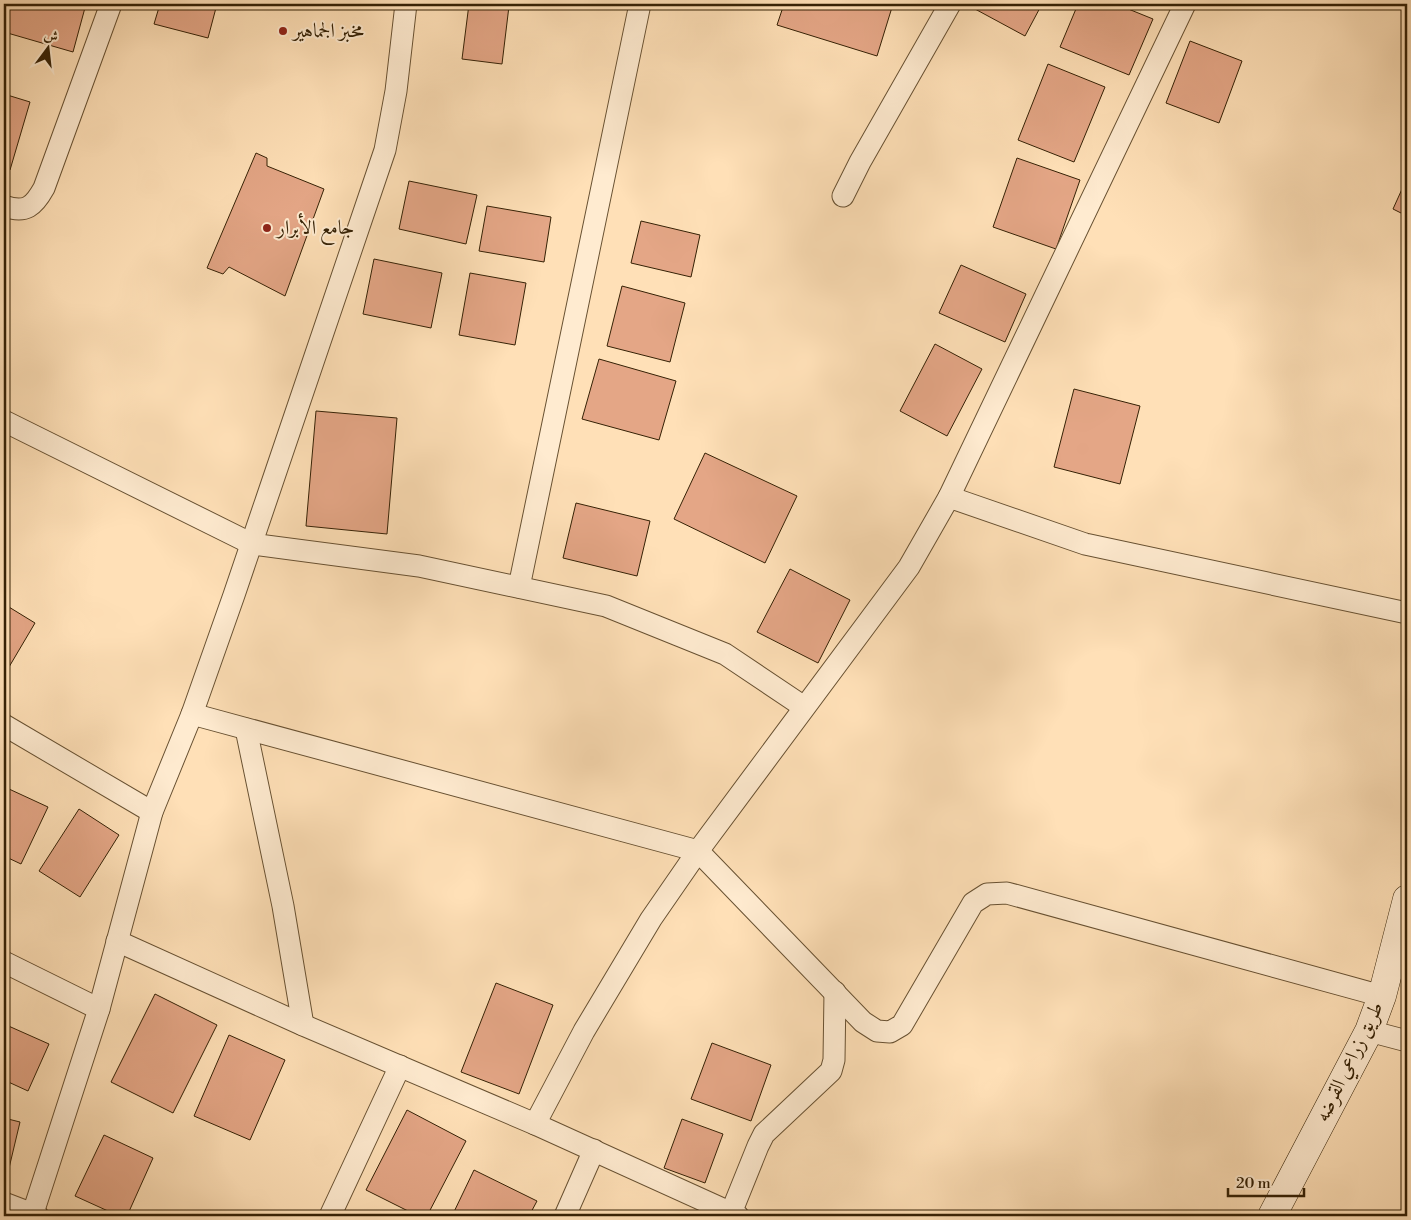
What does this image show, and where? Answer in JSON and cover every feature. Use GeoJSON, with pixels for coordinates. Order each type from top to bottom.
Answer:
{"type":"FeatureCollection","features":[{"type":"Feature","properties":{"kind":"main road","name":"طريق زراعي القرضه"},"geometry":{"type":"LineString","coordinates":[[1272,1216],[1370,1031],[1382,996],[1407,899]]}},
{"type":"Feature","properties":{"kind":"street"},"geometry":{"type":"LineString","coordinates":[[4,206],[25,209],[36,202],[44,188],[111,4]]}},
{"type":"Feature","properties":{"kind":"street"},"geometry":{"type":"LineString","coordinates":[[4,1204],[35,1216],[99,1010],[152,812],[192,714],[252,544],[385,150],[396,91],[406,4]]}},
{"type":"Feature","properties":{"kind":"street"},"geometry":{"type":"LineString","coordinates":[[519,587],[640,4]]}},
{"type":"Feature","properties":{"kind":"street"},"geometry":{"type":"LineString","coordinates":[[842,196],[950,4]]}},
{"type":"Feature","properties":{"kind":"street"},"geometry":{"type":"LineString","coordinates":[[535,1124],[584,1031],[651,919],[698,851],[909,567],[949,497],[1185,4]]}},
{"type":"Feature","properties":{"kind":"street"},"geometry":{"type":"LineString","coordinates":[[4,421],[252,544],[419,566],[606,606],[725,654],[804,707]]}},
{"type":"Feature","properties":{"kind":"street"},"geometry":{"type":"LineString","coordinates":[[949,497],[1085,544],[1407,613]]}},
{"type":"Feature","properties":{"kind":"street"},"geometry":{"type":"LineString","coordinates":[[192,714],[698,851],[863,1022],[877,1031],[890,1032],[902,1025],[973,903],[987,894],[1007,892],[1382,996]]}},
{"type":"Feature","properties":{"kind":"street"},"geometry":{"type":"LineString","coordinates":[[4,725],[152,812]]}},
{"type":"Feature","properties":{"kind":"street"},"geometry":{"type":"LineString","coordinates":[[246,729],[284,906],[303,1025]]}},
{"type":"Feature","properties":{"kind":"street"},"geometry":{"type":"LineString","coordinates":[[117,941],[303,1025],[594,1150],[734,1214],[764,1134],[831,1071],[834,1060],[835,992]]}},
{"type":"Feature","properties":{"kind":"street"},"geometry":{"type":"LineString","coordinates":[[4,962],[99,1010]]}},
{"type":"Feature","properties":{"kind":"street"},"geometry":{"type":"LineString","coordinates":[[1370,1031],[1407,1041]]}},
{"type":"Feature","properties":{"kind":"street"},"geometry":{"type":"LineString","coordinates":[[330,1216],[400,1066]]}},
{"type":"Feature","properties":{"kind":"street"},"geometry":{"type":"LineString","coordinates":[[565,1216],[594,1150]]}},
{"type":"Feature","properties":{"kind":"building"},"geometry":{"type":"Polygon","coordinates":[[[10,4],[86,4],[73,52],[4,32],[10,4]]]}},
{"type":"Feature","properties":{"kind":"building"},"geometry":{"type":"Polygon","coordinates":[[[160,4],[217,4],[208,38],[154,24],[160,4]]]}},
{"type":"Feature","properties":{"kind":"building"},"geometry":{"type":"Polygon","coordinates":[[[469,4],[509,6],[502,64],[462,59],[469,4]]]}},
{"type":"Feature","properties":{"kind":"building"},"geometry":{"type":"Polygon","coordinates":[[[784,4],[893,4],[877,56],[777,25],[784,4]]]}},
{"type":"Feature","properties":{"kind":"building"},"geometry":{"type":"Polygon","coordinates":[[[978,4],[1042,4],[1025,36],[975,9],[978,4]]]}},
{"type":"Feature","properties":{"kind":"building"},"geometry":{"type":"Polygon","coordinates":[[[1078,4],[1116,4],[1153,19],[1129,75],[1060,47],[1078,4]]]}},
{"type":"Feature","properties":{"kind":"building"},"geometry":{"type":"Polygon","coordinates":[[[1190,41],[1242,61],[1219,123],[1166,103],[1190,41]]]}},
{"type":"Feature","properties":{"kind":"building"},"geometry":{"type":"Polygon","coordinates":[[[1048,64],[1105,87],[1074,162],[1018,140],[1048,64]]]}},
{"type":"Feature","properties":{"kind":"building"},"geometry":{"type":"Polygon","coordinates":[[[4,94],[30,102],[10,170],[4,168],[4,94]]]}},
{"type":"Feature","properties":{"kind":"building","name":"جامع الأبرار"},"geometry":{"type":"Polygon","coordinates":[[[256,153],[267,158],[267,166],[324,189],[285,296],[229,267],[223,274],[207,268],[256,153]]]}},
{"type":"Feature","properties":{"kind":"building"},"geometry":{"type":"Polygon","coordinates":[[[1017,158],[1080,180],[1056,249],[993,227],[1017,158]]]}},
{"type":"Feature","properties":{"kind":"building"},"geometry":{"type":"Polygon","coordinates":[[[1407,178],[1407,216],[1393,209],[1407,178]]]}},
{"type":"Feature","properties":{"kind":"building"},"geometry":{"type":"Polygon","coordinates":[[[409,181],[477,195],[466,244],[399,229],[409,181]]]}},
{"type":"Feature","properties":{"kind":"building"},"geometry":{"type":"Polygon","coordinates":[[[487,206],[551,217],[544,262],[479,251],[487,206]]]}},
{"type":"Feature","properties":{"kind":"building"},"geometry":{"type":"Polygon","coordinates":[[[641,221],[700,235],[691,277],[631,263],[641,221]]]}},
{"type":"Feature","properties":{"kind":"building"},"geometry":{"type":"Polygon","coordinates":[[[374,259],[442,273],[431,328],[363,314],[374,259]]]}},
{"type":"Feature","properties":{"kind":"building"},"geometry":{"type":"Polygon","coordinates":[[[961,265],[1026,294],[1005,342],[939,313],[961,265]]]}},
{"type":"Feature","properties":{"kind":"building"},"geometry":{"type":"Polygon","coordinates":[[[470,273],[526,283],[515,345],[459,335],[470,273]]]}},
{"type":"Feature","properties":{"kind":"building"},"geometry":{"type":"Polygon","coordinates":[[[622,286],[685,303],[670,362],[607,346],[622,286]]]}},
{"type":"Feature","properties":{"kind":"building"},"geometry":{"type":"Polygon","coordinates":[[[935,344],[982,369],[947,436],[900,411],[935,344]]]}},
{"type":"Feature","properties":{"kind":"building"},"geometry":{"type":"Polygon","coordinates":[[[599,359],[676,381],[659,440],[582,419],[599,359]]]}},
{"type":"Feature","properties":{"kind":"building"},"geometry":{"type":"Polygon","coordinates":[[[1074,389],[1140,406],[1120,484],[1054,467],[1074,389]]]}},
{"type":"Feature","properties":{"kind":"building"},"geometry":{"type":"Polygon","coordinates":[[[316,411],[397,418],[387,534],[306,526],[316,411]]]}},
{"type":"Feature","properties":{"kind":"building"},"geometry":{"type":"Polygon","coordinates":[[[705,453],[797,496],[765,563],[674,519],[705,453]]]}},
{"type":"Feature","properties":{"kind":"building"},"geometry":{"type":"Polygon","coordinates":[[[576,503],[650,521],[637,576],[563,558],[576,503]]]}},
{"type":"Feature","properties":{"kind":"building"},"geometry":{"type":"Polygon","coordinates":[[[790,569],[850,600],[818,663],[757,632],[790,569]]]}},
{"type":"Feature","properties":{"kind":"building"},"geometry":{"type":"Polygon","coordinates":[[[4,604],[35,623],[9,667],[4,664],[4,604]]]}},
{"type":"Feature","properties":{"kind":"building"},"geometry":{"type":"Polygon","coordinates":[[[9,789],[48,807],[21,864],[4,856],[4,801],[9,789]]]}},
{"type":"Feature","properties":{"kind":"building"},"geometry":{"type":"Polygon","coordinates":[[[79,809],[119,835],[80,897],[39,871],[79,809]]]}},
{"type":"Feature","properties":{"kind":"building"},"geometry":{"type":"Polygon","coordinates":[[[496,983],[553,1005],[519,1094],[461,1072],[496,983]]]}},
{"type":"Feature","properties":{"kind":"building"},"geometry":{"type":"Polygon","coordinates":[[[155,994],[217,1025],[173,1113],[111,1082],[155,994]]]}},
{"type":"Feature","properties":{"kind":"building"},"geometry":{"type":"Polygon","coordinates":[[[4,1024],[49,1044],[28,1091],[4,1080],[4,1024]]]}},
{"type":"Feature","properties":{"kind":"building"},"geometry":{"type":"Polygon","coordinates":[[[229,1035],[285,1060],[250,1140],[194,1116],[229,1035]]]}},
{"type":"Feature","properties":{"kind":"building"},"geometry":{"type":"Polygon","coordinates":[[[712,1043],[771,1065],[751,1121],[691,1099],[712,1043]]]}},
{"type":"Feature","properties":{"kind":"building"},"geometry":{"type":"Polygon","coordinates":[[[407,1110],[466,1141],[427,1216],[418,1216],[366,1190],[407,1110]]]}},
{"type":"Feature","properties":{"kind":"building"},"geometry":{"type":"Polygon","coordinates":[[[4,1118],[20,1122],[5,1185],[4,1184],[4,1118]]]}},
{"type":"Feature","properties":{"kind":"building"},"geometry":{"type":"Polygon","coordinates":[[[682,1119],[723,1134],[705,1183],[664,1168],[682,1119]]]}},
{"type":"Feature","properties":{"kind":"building"},"geometry":{"type":"Polygon","coordinates":[[[104,1135],[153,1158],[127,1216],[119,1216],[75,1196],[104,1135]]]}},
{"type":"Feature","properties":{"kind":"building"},"geometry":{"type":"Polygon","coordinates":[[[474,1170],[537,1201],[529,1216],[452,1216],[474,1170]]]}},
{"type":"Feature","properties":{"kind":"place","name":"مخبز الجماهير"},"geometry":{"type":"Point","coordinates":[283,31]}},
{"type":"Feature","properties":{"kind":"place","name":"جامع الأبرار"},"geometry":{"type":"Point","coordinates":[267,228]}}]}
